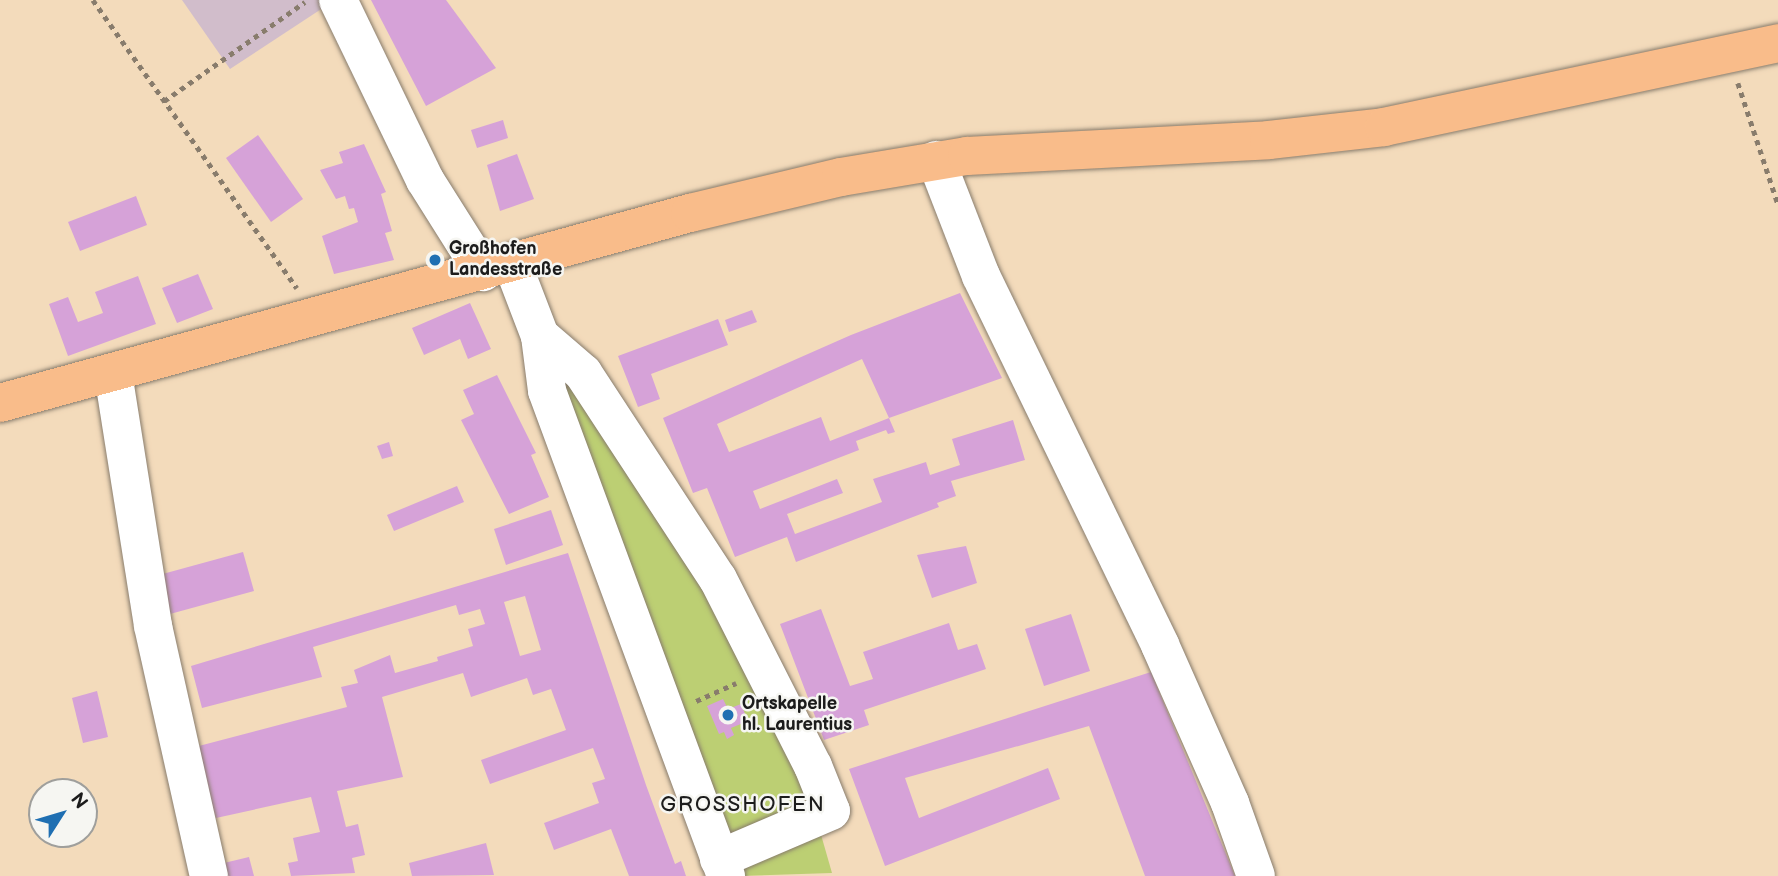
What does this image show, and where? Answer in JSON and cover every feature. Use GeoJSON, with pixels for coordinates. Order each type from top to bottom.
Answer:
{"type":"FeatureCollection","features":[{"type":"Feature","properties":{"kind":"main road"},"geometry":{"type":"LineString","coordinates":[[0,403],[766,193],[936,160],[1331,134],[1459,113],[1778,43]]}},
{"type":"Feature","properties":{"kind":"street"},"geometry":{"type":"LineString","coordinates":[[338,0],[425,180],[497,267],[540,336],[583,373],[718,579],[766,670],[831,811],[722,867],[547,391],[540,336]]}},
{"type":"Feature","properties":{"kind":"street"},"geometry":{"type":"LineString","coordinates":[[936,160],[981,276],[1166,657],[1230,803],[1256,876]]}},
{"type":"Feature","properties":{"kind":"street"},"geometry":{"type":"LineString","coordinates":[[113,373],[153,626],[208,876]]}},
{"type":"Feature","properties":{"kind":"path"},"geometry":{"type":"LineString","coordinates":[[93,0],[317,317]]}},
{"type":"Feature","properties":{"kind":"path"},"geometry":{"type":"LineString","coordinates":[[164,101],[309,0]]}},
{"type":"Feature","properties":{"kind":"path"},"geometry":{"type":"LineString","coordinates":[[1728,52],[1778,204]]}},
{"type":"Feature","properties":{"kind":"path"},"geometry":{"type":"LineString","coordinates":[[667,714],[766,670]]}},
{"type":"Feature","properties":{"kind":"shaded area"},"geometry":{"type":"Polygon","coordinates":[[[182,0],[335,0],[230,69],[182,0]]]}},
{"type":"Feature","properties":{"kind":"green space"},"geometry":{"type":"Polygon","coordinates":[[[576,377],[708,583],[803,772],[832,873],[739,876],[556,387],[576,377]]]}},
{"type":"Feature","properties":{"kind":"building"},"geometry":{"type":"Polygon","coordinates":[[[371,0],[446,0],[496,68],[426,106],[371,0]]]}},
{"type":"Feature","properties":{"kind":"building"},"geometry":{"type":"Polygon","coordinates":[[[503,120],[508,138],[477,148],[471,130],[503,120]]]}},
{"type":"Feature","properties":{"kind":"building"},"geometry":{"type":"Polygon","coordinates":[[[258,135],[303,199],[271,222],[226,158],[258,135]]]}},
{"type":"Feature","properties":{"kind":"building"},"geometry":{"type":"Polygon","coordinates":[[[364,144],[386,192],[381,194],[392,231],[385,233],[394,260],[334,274],[322,236],[358,222],[354,208],[349,209],[345,196],[336,199],[320,170],[343,163],[339,152],[364,144]]]}},
{"type":"Feature","properties":{"kind":"building"},"geometry":{"type":"Polygon","coordinates":[[[517,154],[534,199],[500,211],[487,165],[517,154]]]}},
{"type":"Feature","properties":{"kind":"building"},"geometry":{"type":"Polygon","coordinates":[[[136,196],[147,225],[80,251],[68,222],[136,196]]]}},
{"type":"Feature","properties":{"kind":"building"},"geometry":{"type":"Polygon","coordinates":[[[198,274],[213,309],[177,323],[162,288],[198,274]]]}},
{"type":"Feature","properties":{"kind":"building"},"geometry":{"type":"Polygon","coordinates":[[[138,276],[156,324],[68,356],[49,304],[68,297],[78,322],[103,313],[95,292],[138,276]]]}},
{"type":"Feature","properties":{"kind":"building"},"geometry":{"type":"Polygon","coordinates":[[[960,293],[1002,378],[889,418],[895,432],[888,434],[886,430],[856,441],[859,450],[753,491],[760,509],[837,479],[843,493],[787,514],[795,534],[882,502],[873,479],[926,462],[930,475],[960,465],[952,439],[1013,420],[1025,460],[951,481],[956,496],[937,503],[939,507],[796,562],[787,537],[735,557],[707,488],[693,493],[663,418],[851,335],[960,293]],[[862,359],[717,424],[729,452],[821,417],[830,441],[889,418],[862,359]]]}},
{"type":"Feature","properties":{"kind":"building"},"geometry":{"type":"Polygon","coordinates":[[[470,303],[491,349],[468,359],[460,339],[424,355],[412,328],[470,303]]]}},
{"type":"Feature","properties":{"kind":"building"},"geometry":{"type":"Polygon","coordinates":[[[752,310],[757,322],[729,332],[725,320],[752,310]]]}},
{"type":"Feature","properties":{"kind":"building"},"geometry":{"type":"Polygon","coordinates":[[[718,319],[728,345],[651,374],[660,399],[638,407],[618,356],[718,319]]]}},
{"type":"Feature","properties":{"kind":"building"},"geometry":{"type":"Polygon","coordinates":[[[497,375],[536,453],[531,455],[549,497],[509,514],[461,420],[474,414],[463,390],[497,375]]]}},
{"type":"Feature","properties":{"kind":"building"},"geometry":{"type":"Polygon","coordinates":[[[389,442],[393,456],[382,459],[377,446],[389,442]]]}},
{"type":"Feature","properties":{"kind":"building"},"geometry":{"type":"Polygon","coordinates":[[[457,486],[464,502],[394,531],[387,515],[457,486]]]}},
{"type":"Feature","properties":{"kind":"building"},"geometry":{"type":"Polygon","coordinates":[[[551,510],[563,545],[506,565],[494,529],[551,510]]]}},
{"type":"Feature","properties":{"kind":"building"},"geometry":{"type":"Polygon","coordinates":[[[966,546],[977,583],[932,598],[917,555],[966,546]]]}},
{"type":"Feature","properties":{"kind":"building"},"geometry":{"type":"Polygon","coordinates":[[[243,552],[254,591],[170,614],[159,575],[243,552]]]}},
{"type":"Feature","properties":{"kind":"building"},"geometry":{"type":"Polygon","coordinates":[[[568,553],[646,785],[675,864],[681,861],[686,876],[629,876],[611,829],[554,850],[544,823],[599,803],[592,783],[605,779],[593,748],[490,784],[481,760],[566,730],[551,689],[533,695],[527,678],[471,697],[463,673],[382,697],[403,777],[337,791],[346,827],[358,824],[365,855],[352,858],[355,873],[291,876],[288,863],[298,861],[293,838],[320,832],[311,797],[216,818],[195,747],[347,707],[341,687],[358,683],[354,670],[390,655],[395,673],[438,661],[437,657],[473,646],[468,629],[485,624],[480,609],[459,615],[456,605],[313,647],[322,677],[202,708],[191,666],[568,553]],[[525,596],[504,602],[520,656],[541,650],[525,596]]]}},
{"type":"Feature","properties":{"kind":"building"},"geometry":{"type":"Polygon","coordinates":[[[821,609],[850,686],[873,679],[863,652],[949,623],[958,650],[977,644],[986,669],[864,710],[869,725],[824,740],[780,624],[821,609]]]}},
{"type":"Feature","properties":{"kind":"building"},"geometry":{"type":"Polygon","coordinates":[[[1071,614],[1090,671],[1044,686],[1025,629],[1071,614]]]}},
{"type":"Feature","properties":{"kind":"building"},"geometry":{"type":"Polygon","coordinates":[[[1151,672],[1235,876],[1145,876],[1089,726],[905,778],[919,818],[1048,768],[1060,799],[885,866],[849,769],[1151,672]]]}},
{"type":"Feature","properties":{"kind":"building"},"geometry":{"type":"Polygon","coordinates":[[[97,691],[108,737],[83,743],[72,698],[97,691]]]}},
{"type":"Feature","properties":{"kind":"building","name":"Ortskapelle hl. Laurentius"},"geometry":{"type":"Polygon","coordinates":[[[723,699],[728,709],[741,704],[748,721],[731,728],[734,735],[727,739],[724,732],[719,734],[707,706],[723,699]]]}},
{"type":"Feature","properties":{"kind":"building"},"geometry":{"type":"Polygon","coordinates":[[[486,843],[494,875],[412,876],[409,863],[486,843]]]}},
{"type":"Feature","properties":{"kind":"building"},"geometry":{"type":"Polygon","coordinates":[[[249,857],[254,876],[227,876],[224,863],[249,857]]]}},
{"type":"Feature","properties":{"kind":"place","name":"Großhofen Landesstraße"},"geometry":{"type":"Point","coordinates":[435,260]}},
{"type":"Feature","properties":{"kind":"place","name":"Ortskapelle hl. Laurentius"},"geometry":{"type":"Point","coordinates":[728,715]}},
{"type":"Feature","properties":{"kind":"district","name":"GROSSHOFEN"},"geometry":{"type":"Point","coordinates":[743,805]}}]}
